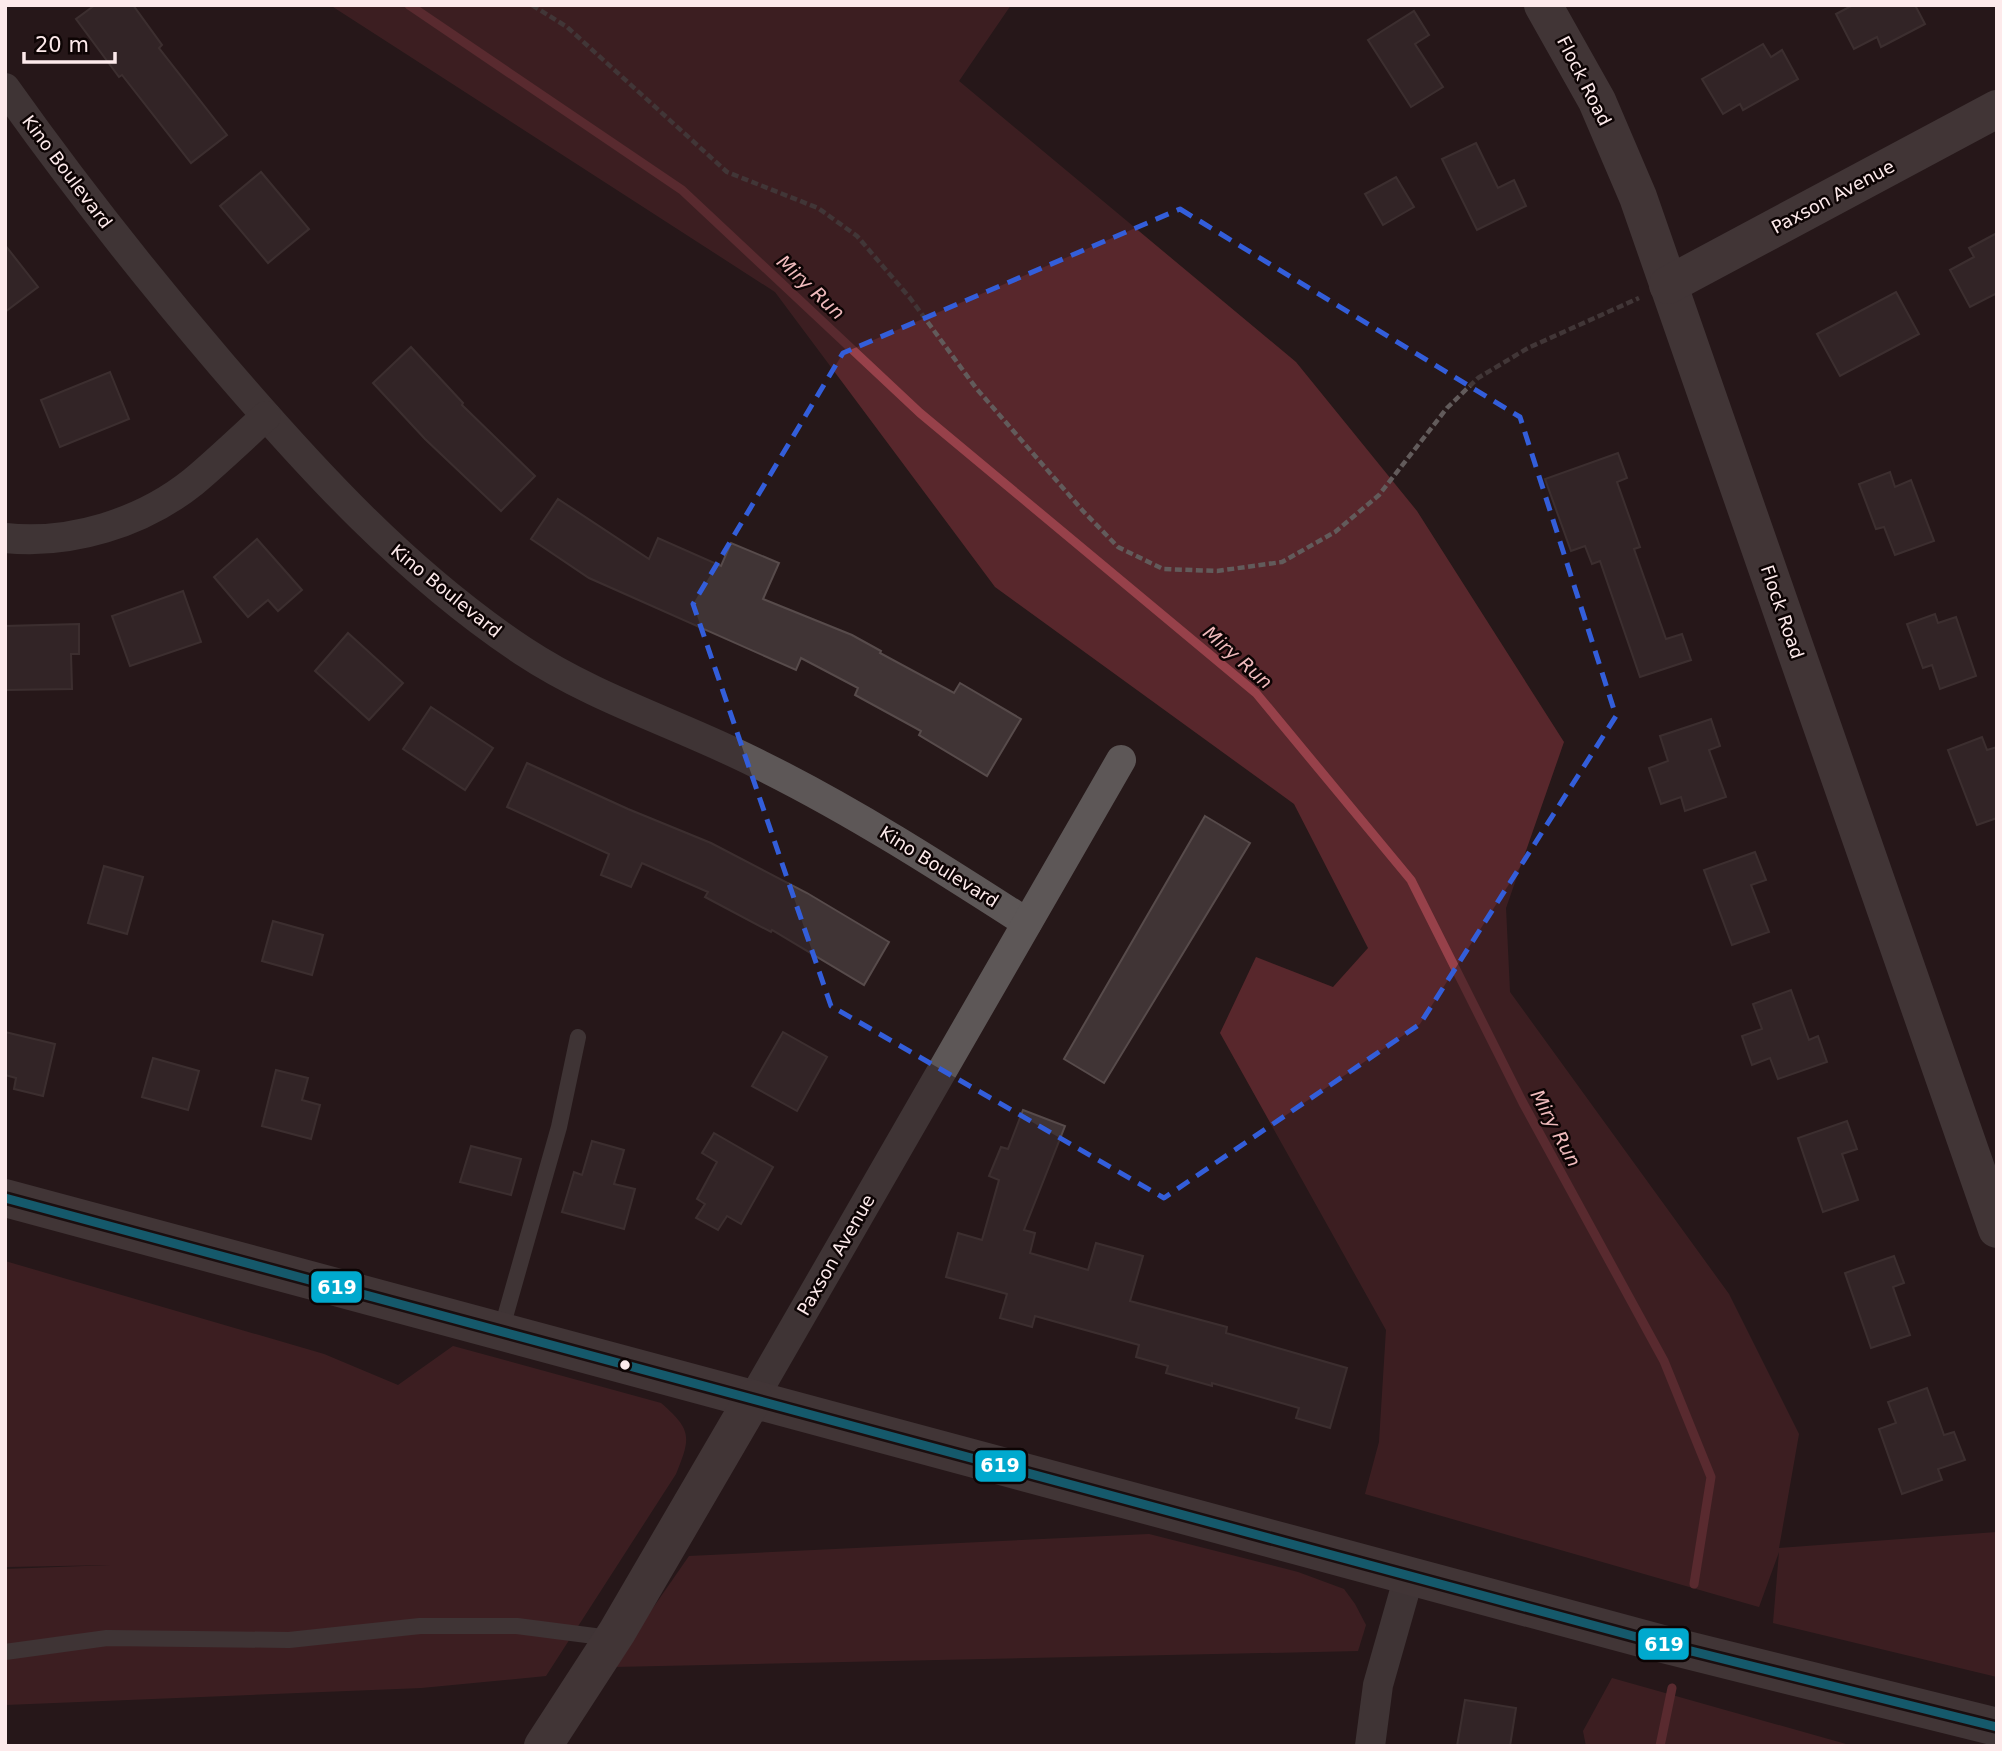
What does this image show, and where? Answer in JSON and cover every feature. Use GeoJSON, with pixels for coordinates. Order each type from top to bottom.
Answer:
{"type":"FeatureCollection","features":[{"type":"Feature","properties":{"kind":"main road","name":"Flock Road"},"geometry":{"type":"LineString","coordinates":[[1544,5],[1597,102],[1637,197],[1997,1229]]}},
{"type":"Feature","properties":{"kind":"main road","name":"Paxson Avenue"},"geometry":{"type":"LineString","coordinates":[[1668,285],[1997,109]]}},
{"type":"Feature","properties":{"kind":"main road"},"geometry":{"type":"LineString","coordinates":[[5,1198],[1659,1643],[1997,1727]]}},
{"type":"Feature","properties":{"kind":"main road","name":"Paxson Avenue"},"geometry":{"type":"LineString","coordinates":[[543,1746],[613,1638],[753,1399]]}},
{"type":"Feature","properties":{"kind":"main road"},"geometry":{"type":"LineString","coordinates":[[1954,1716],[1997,1715]]}},
{"type":"Feature","properties":{"kind":"street","name":"Kino Boulevard"},"geometry":{"type":"LineString","coordinates":[[5,88],[153,285],[266,416],[386,543],[453,601],[526,653],[604,696],[756,762],[834,802],[1027,923]]}},
{"type":"Feature","properties":{"kind":"street"},"geometry":{"type":"LineString","coordinates":[[5,538],[65,537],[115,525],[158,506],[192,482],[266,416]]}},
{"type":"Feature","properties":{"kind":"street","name":"Paxson Avenue"},"geometry":{"type":"LineString","coordinates":[[753,1399],[1121,760]]}},
{"type":"Feature","properties":{"kind":"street"},"geometry":{"type":"LineString","coordinates":[[1370,1746],[1378,1685],[1409,1576]]}},
{"type":"Feature","properties":{"kind":"lane"},"geometry":{"type":"LineString","coordinates":[[501,1331],[559,1128],[578,1037]]}},
{"type":"Feature","properties":{"kind":"lane"},"geometry":{"type":"LineString","coordinates":[[5,1652],[107,1638],[289,1640],[420,1626],[517,1626],[613,1638]]}},
{"type":"Feature","properties":{"kind":"path"},"geometry":{"type":"LineString","coordinates":[[532,5],[567,27],[727,172],[818,208],[857,236],[910,298],[976,388],[1083,511],[1118,547],[1163,569],[1217,571],[1282,562],[1335,532],[1379,495],[1447,408],[1478,378],[1528,348],[1668,285]]}},
{"type":"Feature","properties":{"kind":"highlighted area"},"geometry":{"type":"Polygon","coordinates":[[[1180,209],[1520,417],[1616,716],[1420,1024],[1164,1198],[831,1006],[693,604],[843,353],[1180,209]]]}},
{"type":"Feature","properties":{"kind":"shaded area"},"geometry":{"type":"Polygon","coordinates":[[[330,5],[1011,5],[959,81],[1296,362],[1417,511],[1564,742],[1506,908],[1510,992],[1729,1294],[1799,1434],[1779,1548],[1997,1532],[1997,1677],[1773,1623],[1779,1552],[1759,1607],[1365,1494],[1379,1442],[1386,1330],[1220,1033],[1256,957],[1333,987],[1368,948],[1294,804],[995,587],[775,292],[330,5]]]}},
{"type":"Feature","properties":{"kind":"shaded area"},"geometry":{"type":"Polygon","coordinates":[[[5,1261],[324,1354],[398,1385],[453,1346],[661,1403],[679,1420],[683,1428],[686,1435],[684,1451],[676,1474],[546,1676],[421,1688],[5,1705],[5,1569],[111,1565],[5,1567],[5,1261]]]}},
{"type":"Feature","properties":{"kind":"shaded area"},"geometry":{"type":"Polygon","coordinates":[[[1149,1534],[1298,1572],[1344,1589],[1366,1625],[1358,1651],[612,1667],[689,1556],[1149,1534]]]}},
{"type":"Feature","properties":{"kind":"shaded area"},"geometry":{"type":"Polygon","coordinates":[[[1612,1678],[1853,1746],[1586,1746],[1583,1731],[1612,1678]]]}},
{"type":"Feature","properties":{"kind":"building"},"geometry":{"type":"Polygon","coordinates":[[[95,5],[133,5],[162,45],[159,48],[227,135],[191,163],[122,75],[119,77],[76,19],[95,5]]]}},
{"type":"Feature","properties":{"kind":"building"},"geometry":{"type":"Polygon","coordinates":[[[1853,5],[1915,5],[1925,24],[1881,47],[1877,37],[1854,49],[1836,14],[1853,5]]]}},
{"type":"Feature","properties":{"kind":"building"},"geometry":{"type":"Polygon","coordinates":[[[1414,11],[1429,35],[1415,44],[1443,87],[1411,107],[1368,40],[1414,11]]]}},
{"type":"Feature","properties":{"kind":"building"},"geometry":{"type":"Polygon","coordinates":[[[1763,44],[1771,57],[1782,50],[1798,79],[1743,110],[1740,104],[1723,114],[1702,79],[1763,44]]]}},
{"type":"Feature","properties":{"kind":"building"},"geometry":{"type":"Polygon","coordinates":[[[1476,143],[1498,188],[1514,180],[1526,206],[1477,230],[1442,159],[1476,143]]]}},
{"type":"Feature","properties":{"kind":"building"},"geometry":{"type":"Polygon","coordinates":[[[261,172],[309,229],[268,263],[220,206],[261,172]]]}},
{"type":"Feature","properties":{"kind":"building"},"geometry":{"type":"Polygon","coordinates":[[[1396,177],[1414,207],[1383,225],[1365,194],[1396,177]]]}},
{"type":"Feature","properties":{"kind":"building"},"geometry":{"type":"Polygon","coordinates":[[[1997,233],[1997,297],[1995,294],[1970,307],[1950,270],[1974,257],[1969,248],[1997,233]]]}},
{"type":"Feature","properties":{"kind":"building"},"geometry":{"type":"Polygon","coordinates":[[[5,245],[38,287],[5,312],[5,245]]]}},
{"type":"Feature","properties":{"kind":"building"},"geometry":{"type":"Polygon","coordinates":[[[1896,292],[1919,334],[1840,376],[1817,334],[1896,292]]]}},
{"type":"Feature","properties":{"kind":"building"},"geometry":{"type":"Polygon","coordinates":[[[411,347],[462,405],[535,476],[501,511],[425,439],[373,383],[411,347]]]}},
{"type":"Feature","properties":{"kind":"building"},"geometry":{"type":"Polygon","coordinates":[[[110,372],[129,419],[60,447],[41,400],[110,372]]]}},
{"type":"Feature","properties":{"kind":"building"},"geometry":{"type":"Polygon","coordinates":[[[1618,453],[1627,478],[1617,482],[1640,547],[1634,549],[1666,639],[1682,634],[1691,660],[1640,677],[1600,561],[1592,564],[1585,546],[1571,551],[1545,479],[1618,453]]]}},
{"type":"Feature","properties":{"kind":"building"},"geometry":{"type":"Polygon","coordinates":[[[1890,472],[1895,487],[1911,480],[1934,541],[1895,555],[1884,527],[1876,529],[1859,484],[1890,472]]]}},
{"type":"Feature","properties":{"kind":"building"},"geometry":{"type":"Polygon","coordinates":[[[558,499],[649,559],[658,538],[721,566],[731,543],[779,563],[763,599],[852,635],[954,693],[960,683],[1021,719],[987,776],[919,735],[921,731],[855,695],[858,688],[801,658],[796,670],[589,578],[531,539],[558,499]]]}},
{"type":"Feature","properties":{"kind":"building"},"geometry":{"type":"Polygon","coordinates":[[[257,539],[302,590],[278,611],[268,600],[248,617],[214,577],[257,539]]]}},
{"type":"Feature","properties":{"kind":"building"},"geometry":{"type":"Polygon","coordinates":[[[183,591],[201,642],[130,666],[112,616],[183,591]]]}},
{"type":"Feature","properties":{"kind":"building"},"geometry":{"type":"Polygon","coordinates":[[[1935,614],[1938,623],[1956,617],[1976,676],[1940,689],[1932,665],[1923,668],[1907,624],[1935,614]]]}},
{"type":"Feature","properties":{"kind":"building"},"geometry":{"type":"Polygon","coordinates":[[[79,624],[79,654],[71,654],[72,689],[5,690],[5,626],[79,624]]]}},
{"type":"Feature","properties":{"kind":"building"},"geometry":{"type":"Polygon","coordinates":[[[348,633],[403,683],[369,720],[315,671],[348,633]]]}},
{"type":"Feature","properties":{"kind":"building"},"geometry":{"type":"Polygon","coordinates":[[[431,707],[493,748],[465,790],[403,749],[431,707]]]}},
{"type":"Feature","properties":{"kind":"building"},"geometry":{"type":"Polygon","coordinates":[[[1711,719],[1720,746],[1709,750],[1726,797],[1685,811],[1681,797],[1661,804],[1649,768],[1668,761],[1660,736],[1711,719]]]}},
{"type":"Feature","properties":{"kind":"building"},"geometry":{"type":"Polygon","coordinates":[[[1982,737],[1987,750],[1997,747],[1997,818],[1977,825],[1948,750],[1982,737]]]}},
{"type":"Feature","properties":{"kind":"building"},"geometry":{"type":"Polygon","coordinates":[[[527,763],[711,843],[807,893],[889,942],[864,985],[772,930],[771,932],[705,897],[708,892],[642,863],[631,887],[601,875],[609,854],[507,807],[527,763]]]}},
{"type":"Feature","properties":{"kind":"building"},"geometry":{"type":"Polygon","coordinates":[[[1205,816],[1250,843],[1104,1083],[1064,1059],[1205,816]]]}},
{"type":"Feature","properties":{"kind":"building"},"geometry":{"type":"Polygon","coordinates":[[[1755,852],[1766,880],[1751,885],[1769,932],[1732,945],[1704,870],[1755,852]]]}},
{"type":"Feature","properties":{"kind":"building"},"geometry":{"type":"Polygon","coordinates":[[[104,866],[143,877],[127,934],[88,923],[104,866]]]}},
{"type":"Feature","properties":{"kind":"building"},"geometry":{"type":"Polygon","coordinates":[[[273,921],[323,935],[312,975],[262,961],[273,921]]]}},
{"type":"Feature","properties":{"kind":"building"},"geometry":{"type":"Polygon","coordinates":[[[1791,990],[1809,1040],[1818,1036],[1827,1062],[1778,1079],[1770,1058],[1752,1065],[1742,1036],[1762,1029],[1753,1004],[1791,990]]]}},
{"type":"Feature","properties":{"kind":"building"},"geometry":{"type":"Polygon","coordinates":[[[5,1032],[55,1044],[43,1096],[14,1089],[16,1078],[5,1075],[5,1032]]]}},
{"type":"Feature","properties":{"kind":"building"},"geometry":{"type":"Polygon","coordinates":[[[783,1032],[827,1057],[797,1111],[752,1086],[783,1032]]]}},
{"type":"Feature","properties":{"kind":"building"},"geometry":{"type":"Polygon","coordinates":[[[153,1058],[199,1071],[188,1110],[142,1097],[153,1058]]]}},
{"type":"Feature","properties":{"kind":"building"},"geometry":{"type":"Polygon","coordinates":[[[276,1070],[308,1078],[302,1100],[320,1105],[311,1139],[262,1126],[276,1070]]]}},
{"type":"Feature","properties":{"kind":"building"},"geometry":{"type":"Polygon","coordinates":[[[1023,1110],[1065,1126],[1024,1230],[1035,1233],[1030,1253],[1088,1270],[1096,1243],[1143,1256],[1130,1301],[1227,1327],[1226,1333],[1347,1368],[1330,1428],[1296,1418],[1299,1408],[1166,1373],[1168,1366],[1136,1357],[1139,1345],[1035,1316],[1032,1327],[1000,1318],[1007,1294],[946,1277],[958,1233],[982,1240],[999,1180],[989,1176],[1001,1147],[1008,1149],[1023,1110]]]}},
{"type":"Feature","properties":{"kind":"building"},"geometry":{"type":"Polygon","coordinates":[[[1847,1121],[1857,1149],[1842,1154],[1858,1200],[1823,1212],[1798,1138],[1847,1121]]]}},
{"type":"Feature","properties":{"kind":"building"},"geometry":{"type":"Polygon","coordinates":[[[714,1133],[773,1167],[741,1224],[727,1216],[718,1230],[696,1218],[705,1204],[697,1199],[717,1162],[702,1153],[714,1133]]]}},
{"type":"Feature","properties":{"kind":"building"},"geometry":{"type":"Polygon","coordinates":[[[592,1141],[624,1150],[614,1184],[635,1189],[624,1229],[562,1212],[574,1172],[582,1175],[592,1141]]]}},
{"type":"Feature","properties":{"kind":"building"},"geometry":{"type":"Polygon","coordinates":[[[471,1146],[521,1159],[511,1195],[460,1182],[471,1146]]]}},
{"type":"Feature","properties":{"kind":"building"},"geometry":{"type":"Polygon","coordinates":[[[1894,1256],[1904,1283],[1893,1287],[1910,1335],[1871,1348],[1845,1273],[1894,1256]]]}},
{"type":"Feature","properties":{"kind":"building"},"geometry":{"type":"Polygon","coordinates":[[[1927,1388],[1944,1435],[1954,1432],[1965,1460],[1938,1469],[1942,1480],[1902,1494],[1879,1429],[1896,1423],[1888,1402],[1927,1388]]]}},
{"type":"Feature","properties":{"kind":"building"},"geometry":{"type":"Polygon","coordinates":[[[1465,1700],[1516,1708],[1510,1746],[1457,1746],[1465,1700]]]}},
{"type":"Feature","properties":{"kind":"waterway","name":"Miry Run"},"geometry":{"type":"LineString","coordinates":[[409,5],[682,190],[920,413],[1256,693],[1411,880],[1523,1103],[1664,1361],[1711,1477],[1694,1584]]}},
{"type":"Feature","properties":{"kind":"waterway","name":"Miry Run"},"geometry":{"type":"LineString","coordinates":[[1660,1746],[1672,1688]]}},
{"type":"Feature","properties":{"kind":"transit line","name":"619"},"geometry":{"type":"LineString","coordinates":[[5,1198],[1659,1643],[1997,1727]]}}]}
